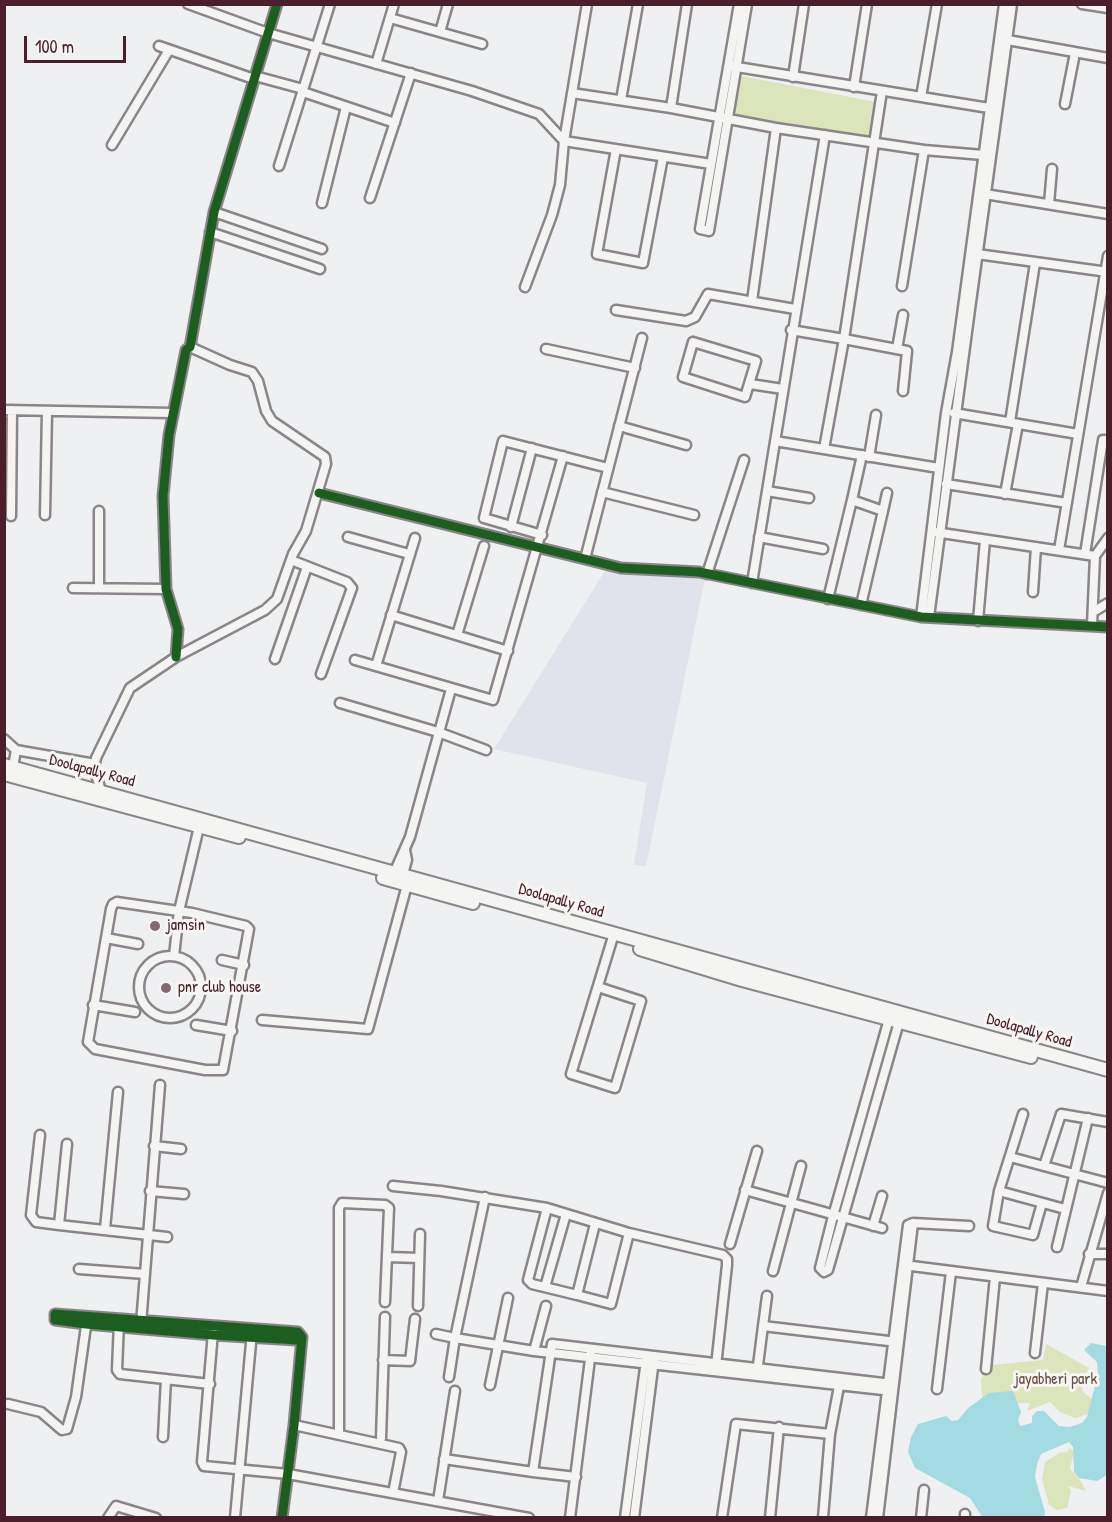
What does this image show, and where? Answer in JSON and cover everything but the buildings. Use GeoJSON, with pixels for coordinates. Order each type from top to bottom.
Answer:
{"type":"FeatureCollection","features":[{"type":"Feature","properties":{"kind":"main road","name":"Doolapally Road"},"geometry":{"type":"LineString","coordinates":[[7,769],[40,779],[101,792],[221,829],[402,877],[824,997],[1107,1070]]}},
{"type":"Feature","properties":{"kind":"main road"},"geometry":{"type":"LineString","coordinates":[[40,779],[199,827],[221,829],[402,877]]}},
{"type":"Feature","properties":{"kind":"main road","name":"Doolapally Road"},"geometry":{"type":"LineString","coordinates":[[402,877],[742,980],[824,997],[894,1021],[1107,1077]]}},
{"type":"Feature","properties":{"kind":"street"},"geometry":{"type":"LineString","coordinates":[[188,4],[268,33],[411,73],[539,114],[564,141],[711,164]]}},
{"type":"Feature","properties":{"kind":"street"},"geometry":{"type":"LineString","coordinates":[[176,657],[178,629],[166,589],[164,466],[172,413],[186,350],[190,347],[214,212],[277,4]]}},
{"type":"Feature","properties":{"kind":"street"},"geometry":{"type":"LineString","coordinates":[[279,166],[330,4]]}},
{"type":"Feature","properties":{"kind":"street"},"geometry":{"type":"LineString","coordinates":[[376,64],[394,4]]}},
{"type":"Feature","properties":{"kind":"street"},"geometry":{"type":"LineString","coordinates":[[440,32],[448,4]]}},
{"type":"Feature","properties":{"kind":"street"},"geometry":{"type":"LineString","coordinates":[[525,287],[552,215],[560,185],[564,141],[587,4]]}},
{"type":"Feature","properties":{"kind":"street"},"geometry":{"type":"LineString","coordinates":[[621,100],[638,4]]}},
{"type":"Feature","properties":{"kind":"street"},"geometry":{"type":"LineString","coordinates":[[671,108],[687,4]]}},
{"type":"Feature","properties":{"kind":"street"},"geometry":{"type":"LineString","coordinates":[[724,120],[711,164],[700,229],[709,231],[732,66],[739,4]]}},
{"type":"Feature","properties":{"kind":"street"},"geometry":{"type":"LineString","coordinates":[[732,66],[747,4]]}},
{"type":"Feature","properties":{"kind":"street"},"geometry":{"type":"LineString","coordinates":[[793,78],[804,4]]}},
{"type":"Feature","properties":{"kind":"street"},"geometry":{"type":"LineString","coordinates":[[854,87],[867,4]]}},
{"type":"Feature","properties":{"kind":"street"},"geometry":{"type":"LineString","coordinates":[[921,97],[937,4]]}},
{"type":"Feature","properties":{"kind":"street"},"geometry":{"type":"LineString","coordinates":[[967,301],[977,254],[985,194],[1003,39],[1004,4]]}},
{"type":"Feature","properties":{"kind":"street"},"geometry":{"type":"LineString","coordinates":[[935,532],[945,484],[989,108],[1012,4]]}},
{"type":"Feature","properties":{"kind":"street"},"geometry":{"type":"LineString","coordinates":[[1082,4],[1107,7]]}},
{"type":"Feature","properties":{"kind":"street"},"geometry":{"type":"LineString","coordinates":[[390,18],[482,45]]}},
{"type":"Feature","properties":{"kind":"street"},"geometry":{"type":"LineString","coordinates":[[1003,39],[1107,58]]}},
{"type":"Feature","properties":{"kind":"street"},"geometry":{"type":"LineString","coordinates":[[159,46],[303,91],[395,123]]}},
{"type":"Feature","properties":{"kind":"street"},"geometry":{"type":"LineString","coordinates":[[112,145],[170,50]]}},
{"type":"Feature","properties":{"kind":"street"},"geometry":{"type":"LineString","coordinates":[[1065,104],[1075,53]]}},
{"type":"Feature","properties":{"kind":"street"},"geometry":{"type":"LineString","coordinates":[[732,66],[793,78],[989,108]]}},
{"type":"Feature","properties":{"kind":"street"},"geometry":{"type":"LineString","coordinates":[[370,198],[411,73]]}},
{"type":"Feature","properties":{"kind":"street"},"geometry":{"type":"LineString","coordinates":[[824,449],[844,339],[882,92]]}},
{"type":"Feature","properties":{"kind":"street"},"geometry":{"type":"LineString","coordinates":[[572,93],[671,108],[724,120],[777,128],[924,150],[983,155]]}},
{"type":"Feature","properties":{"kind":"street"},"geometry":{"type":"LineString","coordinates":[[322,203],[346,107]]}},
{"type":"Feature","properties":{"kind":"street"},"geometry":{"type":"LineString","coordinates":[[752,301],[777,128]]}},
{"type":"Feature","properties":{"kind":"street"},"geometry":{"type":"LineString","coordinates":[[752,583],[791,330],[825,135]]}},
{"type":"Feature","properties":{"kind":"street"},"geometry":{"type":"LineString","coordinates":[[616,149],[597,254],[644,263],[663,157]]}},
{"type":"Feature","properties":{"kind":"street"},"geometry":{"type":"LineString","coordinates":[[902,286],[924,150]]}},
{"type":"Feature","properties":{"kind":"street"},"geometry":{"type":"LineString","coordinates":[[1049,204],[1052,170]]}},
{"type":"Feature","properties":{"kind":"street"},"geometry":{"type":"LineString","coordinates":[[985,194],[1107,214]]}},
{"type":"Feature","properties":{"kind":"street"},"geometry":{"type":"LineString","coordinates":[[214,212],[322,249]]}},
{"type":"Feature","properties":{"kind":"street"},"geometry":{"type":"LineString","coordinates":[[210,232],[321,269]]}},
{"type":"Feature","properties":{"kind":"street"},"geometry":{"type":"LineString","coordinates":[[977,254],[1106,271]]}},
{"type":"Feature","properties":{"kind":"street"},"geometry":{"type":"LineString","coordinates":[[1059,550],[1107,256]]}},
{"type":"Feature","properties":{"kind":"street"},"geometry":{"type":"LineString","coordinates":[[1005,494],[1035,263]]}},
{"type":"Feature","properties":{"kind":"street"},"geometry":{"type":"LineString","coordinates":[[616,310],[686,321],[695,317],[708,294],[795,309]]}},
{"type":"Feature","properties":{"kind":"street"},"geometry":{"type":"LineString","coordinates":[[897,349],[903,315]]}},
{"type":"Feature","properties":{"kind":"street"},"geometry":{"type":"LineString","coordinates":[[791,330],[907,351],[903,392]]}},
{"type":"Feature","properties":{"kind":"street"},"geometry":{"type":"LineString","coordinates":[[585,559],[642,338]]}},
{"type":"Feature","properties":{"kind":"street"},"geometry":{"type":"LineString","coordinates":[[693,342],[756,361],[750,384],[745,397],[683,376],[693,342]]}},
{"type":"Feature","properties":{"kind":"street"},"geometry":{"type":"LineString","coordinates":[[101,792],[95,764],[130,688],[176,657],[265,610],[277,599],[291,561],[306,531],[326,464],[325,457],[272,422],[266,411],[258,381],[252,372],[190,347]]}},
{"type":"Feature","properties":{"kind":"street"},"geometry":{"type":"LineString","coordinates":[[546,349],[635,368]]}},
{"type":"Feature","properties":{"kind":"street"},"geometry":{"type":"LineString","coordinates":[[925,617],[935,532],[939,468],[960,353]]}},
{"type":"Feature","properties":{"kind":"street"},"geometry":{"type":"LineString","coordinates":[[750,384],[783,389]]}},
{"type":"Feature","properties":{"kind":"street"},"geometry":{"type":"LineString","coordinates":[[11,516],[8,410],[172,413]]}},
{"type":"Feature","properties":{"kind":"street"},"geometry":{"type":"LineString","coordinates":[[45,515],[47,411]]}},
{"type":"Feature","properties":{"kind":"street"},"geometry":{"type":"LineString","coordinates":[[954,413],[1078,434]]}},
{"type":"Feature","properties":{"kind":"street"},"geometry":{"type":"LineString","coordinates":[[828,599],[876,415]]}},
{"type":"Feature","properties":{"kind":"street"},"geometry":{"type":"LineString","coordinates":[[619,426],[686,445]]}},
{"type":"Feature","properties":{"kind":"street"},"geometry":{"type":"LineString","coordinates":[[1085,554],[1103,440],[1107,440]]}},
{"type":"Feature","properties":{"kind":"street"},"geometry":{"type":"LineString","coordinates":[[542,535],[484,518],[503,441],[608,468]]}},
{"type":"Feature","properties":{"kind":"street"},"geometry":{"type":"LineString","coordinates":[[775,441],[939,468]]}},
{"type":"Feature","properties":{"kind":"street"},"geometry":{"type":"LineString","coordinates":[[511,527],[532,448]]}},
{"type":"Feature","properties":{"kind":"street"},"geometry":{"type":"LineString","coordinates":[[355,660],[493,700],[539,547],[563,456]]}},
{"type":"Feature","properties":{"kind":"street"},"geometry":{"type":"LineString","coordinates":[[707,574],[744,460]]}},
{"type":"Feature","properties":{"kind":"street"},"geometry":{"type":"LineString","coordinates":[[945,484],[1067,503]]}},
{"type":"Feature","properties":{"kind":"street"},"geometry":{"type":"LineString","coordinates":[[767,491],[809,498]]}},
{"type":"Feature","properties":{"kind":"street"},"geometry":{"type":"LineString","coordinates":[[602,492],[694,515]]}},
{"type":"Feature","properties":{"kind":"street"},"geometry":{"type":"LineString","coordinates":[[319,493],[621,568],[707,574],[925,617],[1107,627]]}},
{"type":"Feature","properties":{"kind":"street"},"geometry":{"type":"LineString","coordinates":[[861,605],[887,493]]}},
{"type":"Feature","properties":{"kind":"street"},"geometry":{"type":"LineString","coordinates":[[852,500],[854,503],[883,511]]}},
{"type":"Feature","properties":{"kind":"street"},"geometry":{"type":"LineString","coordinates":[[99,511],[99,587]]}},
{"type":"Feature","properties":{"kind":"street"},"geometry":{"type":"LineString","coordinates":[[935,532],[1095,556]]}},
{"type":"Feature","properties":{"kind":"street"},"geometry":{"type":"LineString","coordinates":[[348,537],[409,554]]}},
{"type":"Feature","properties":{"kind":"street"},"geometry":{"type":"LineString","coordinates":[[759,537],[823,549]]}},
{"type":"Feature","properties":{"kind":"street"},"geometry":{"type":"LineString","coordinates":[[376,666],[415,538]]}},
{"type":"Feature","properties":{"kind":"street"},"geometry":{"type":"LineString","coordinates":[[1092,625],[1095,556],[1107,538]]}},
{"type":"Feature","properties":{"kind":"street"},"geometry":{"type":"LineString","coordinates":[[978,621],[985,540]]}},
{"type":"Feature","properties":{"kind":"street"},"geometry":{"type":"LineString","coordinates":[[457,635],[484,546]]}},
{"type":"Feature","properties":{"kind":"street"},"geometry":{"type":"LineString","coordinates":[[1033,592],[1036,547]]}},
{"type":"Feature","properties":{"kind":"street"},"geometry":{"type":"LineString","coordinates":[[291,561],[347,582],[351,588],[321,674]]}},
{"type":"Feature","properties":{"kind":"street"},"geometry":{"type":"LineString","coordinates":[[274,660],[307,567]]}},
{"type":"Feature","properties":{"kind":"street"},"geometry":{"type":"LineString","coordinates":[[73,588],[166,589]]}},
{"type":"Feature","properties":{"kind":"street"},"geometry":{"type":"LineString","coordinates":[[1093,612],[1107,603]]}},
{"type":"Feature","properties":{"kind":"street"},"geometry":{"type":"LineString","coordinates":[[391,615],[508,651]]}},
{"type":"Feature","properties":{"kind":"street"},"geometry":{"type":"LineString","coordinates":[[262,1020],[364,1031],[368,1029],[402,877],[399,858],[405,850],[451,689]]}},
{"type":"Feature","properties":{"kind":"street"},"geometry":{"type":"LineString","coordinates":[[340,703],[438,732],[486,750]]}},
{"type":"Feature","properties":{"kind":"street"},"geometry":{"type":"LineString","coordinates":[[4,739],[16,750],[95,764]]}},
{"type":"Feature","properties":{"kind":"street"},"geometry":{"type":"LineString","coordinates":[[7,769],[16,750]]}},
{"type":"Feature","properties":{"kind":"street"},"geometry":{"type":"LineString","coordinates":[[174,956],[179,911],[199,827]]}},
{"type":"Feature","properties":{"kind":"street"},"geometry":{"type":"LineString","coordinates":[[117,902],[179,911],[246,926],[249,935],[223,1070],[206,1070],[95,1049],[88,1042],[113,904],[117,902]]}},
{"type":"Feature","properties":{"kind":"street"},"geometry":{"type":"LineString","coordinates":[[106,938],[138,944]]}},
{"type":"Feature","properties":{"kind":"street"},"geometry":{"type":"LineString","coordinates":[[598,987],[641,1001],[615,1088],[571,1074],[612,940]]}},
{"type":"Feature","properties":{"kind":"street"},"geometry":{"type":"LineString","coordinates":[[174,956],[184,959],[198,974],[200,993],[190,1011],[181,1016],[161,1017],[144,1005],[138,986],[140,975],[154,960],[174,956]]}},
{"type":"Feature","properties":{"kind":"street"},"geometry":{"type":"LineString","coordinates":[[222,960],[244,965]]}},
{"type":"Feature","properties":{"kind":"street"},"geometry":{"type":"LineString","coordinates":[[93,1005],[135,1012]]}},
{"type":"Feature","properties":{"kind":"street"},"geometry":{"type":"LineString","coordinates":[[894,1021],[870,1087],[847,1168],[838,1217],[828,1270],[824,1272],[820,1268],[838,1217],[857,1171],[880,1090],[894,1021]]}},
{"type":"Feature","properties":{"kind":"street"},"geometry":{"type":"LineString","coordinates":[[196,1025],[232,1031]]}},
{"type":"Feature","properties":{"kind":"street"},"geometry":{"type":"LineString","coordinates":[[142,1325],[150,1191],[160,1085]]}},
{"type":"Feature","properties":{"kind":"street"},"geometry":{"type":"LineString","coordinates":[[870,1087],[880,1090]]}},
{"type":"Feature","properties":{"kind":"street"},"geometry":{"type":"LineString","coordinates":[[105,1229],[118,1092]]}},
{"type":"Feature","properties":{"kind":"street"},"geometry":{"type":"LineString","coordinates":[[1023,1114],[999,1191],[993,1219],[995,1228],[1033,1235],[1042,1203]]}},
{"type":"Feature","properties":{"kind":"street"},"geometry":{"type":"LineString","coordinates":[[1044,1166],[1061,1114],[1107,1122]]}},
{"type":"Feature","properties":{"kind":"street"},"geometry":{"type":"LineString","coordinates":[[1057,1247],[1088,1118]]}},
{"type":"Feature","properties":{"kind":"street"},"geometry":{"type":"LineString","coordinates":[[40,1135],[32,1218],[39,1223],[167,1237]]}},
{"type":"Feature","properties":{"kind":"street"},"geometry":{"type":"LineString","coordinates":[[59,1225],[67,1144]]}},
{"type":"Feature","properties":{"kind":"street"},"geometry":{"type":"LineString","coordinates":[[154,1146],[181,1149]]}},
{"type":"Feature","properties":{"kind":"street"},"geometry":{"type":"LineString","coordinates":[[730,1244],[757,1151]]}},
{"type":"Feature","properties":{"kind":"street"},"geometry":{"type":"LineString","coordinates":[[1010,1156],[1107,1182]]}},
{"type":"Feature","properties":{"kind":"street"},"geometry":{"type":"LineString","coordinates":[[773,1271],[801,1166]]}},
{"type":"Feature","properties":{"kind":"street"},"geometry":{"type":"LineString","coordinates":[[847,1168],[857,1171]]}},
{"type":"Feature","properties":{"kind":"street"},"geometry":{"type":"LineString","coordinates":[[393,1186],[485,1197],[547,1208],[595,1224],[723,1255],[727,1259],[715,1368]]}},
{"type":"Feature","properties":{"kind":"street"},"geometry":{"type":"LineString","coordinates":[[745,1190],[877,1227],[882,1196]]}},
{"type":"Feature","properties":{"kind":"street"},"geometry":{"type":"LineString","coordinates":[[150,1191],[184,1194]]}},
{"type":"Feature","properties":{"kind":"street"},"geometry":{"type":"LineString","coordinates":[[999,1191],[1065,1209]]}},
{"type":"Feature","properties":{"kind":"street"},"geometry":{"type":"LineString","coordinates":[[1081,1287],[1089,1254],[1104,1217],[1107,1193]]}},
{"type":"Feature","properties":{"kind":"street"},"geometry":{"type":"LineString","coordinates":[[449,1377],[485,1197]]}},
{"type":"Feature","properties":{"kind":"street"},"geometry":{"type":"LineString","coordinates":[[339,1433],[339,1208],[342,1203],[385,1205],[389,1208],[385,1302]]}},
{"type":"Feature","properties":{"kind":"street"},"geometry":{"type":"LineString","coordinates":[[547,1208],[528,1277],[530,1283],[610,1304],[629,1233]]}},
{"type":"Feature","properties":{"kind":"street"},"geometry":{"type":"LineString","coordinates":[[545,1287],[566,1214]]}},
{"type":"Feature","properties":{"kind":"street"},"geometry":{"type":"LineString","coordinates":[[871,1518],[907,1265],[908,1223],[969,1226]]}},
{"type":"Feature","properties":{"kind":"street"},"geometry":{"type":"LineString","coordinates":[[577,1295],[595,1224]]}},
{"type":"Feature","properties":{"kind":"street"},"geometry":{"type":"LineString","coordinates":[[418,1306],[420,1234]]}},
{"type":"Feature","properties":{"kind":"street"},"geometry":{"type":"LineString","coordinates":[[1089,1254],[1107,1254]]}},
{"type":"Feature","properties":{"kind":"street"},"geometry":{"type":"LineString","coordinates":[[388,1257],[419,1258]]}},
{"type":"Feature","properties":{"kind":"street"},"geometry":{"type":"LineString","coordinates":[[907,1265],[1107,1291]]}},
{"type":"Feature","properties":{"kind":"street"},"geometry":{"type":"LineString","coordinates":[[79,1269],[145,1274]]}},
{"type":"Feature","properties":{"kind":"street"},"geometry":{"type":"LineString","coordinates":[[937,1389],[951,1272]]}},
{"type":"Feature","properties":{"kind":"street"},"geometry":{"type":"LineString","coordinates":[[986,1369],[995,1277]]}},
{"type":"Feature","properties":{"kind":"street"},"geometry":{"type":"LineString","coordinates":[[1035,1353],[1043,1282]]}},
{"type":"Feature","properties":{"kind":"street"},"geometry":{"type":"LineString","coordinates":[[757,1372],[767,1296]]}},
{"type":"Feature","properties":{"kind":"street"},"geometry":{"type":"LineString","coordinates":[[490,1385],[508,1298]]}},
{"type":"Feature","properties":{"kind":"street"},"geometry":{"type":"LineString","coordinates":[[534,1351],[546,1306]]}},
{"type":"Feature","properties":{"kind":"street"},"geometry":{"type":"LineString","coordinates":[[380,1441],[385,1317]]}},
{"type":"Feature","properties":{"kind":"street"},"geometry":{"type":"LineString","coordinates":[[383,1360],[410,1361],[415,1319]]}},
{"type":"Feature","properties":{"kind":"street"},"geometry":{"type":"LineString","coordinates":[[8,1404],[41,1412],[62,1430],[67,1429],[73,1411],[87,1320],[213,1331],[300,1335],[294,1425],[282,1518]]}},
{"type":"Feature","properties":{"kind":"street"},"geometry":{"type":"LineString","coordinates":[[119,1322],[118,1372],[210,1384]]}},
{"type":"Feature","properties":{"kind":"street"},"geometry":{"type":"LineString","coordinates":[[763,1326],[896,1342]]}},
{"type":"Feature","properties":{"kind":"street"},"geometry":{"type":"LineString","coordinates":[[213,1331],[203,1465],[288,1474],[528,1518]]}},
{"type":"Feature","properties":{"kind":"street"},"geometry":{"type":"LineString","coordinates":[[236,1518],[252,1332]]}},
{"type":"Feature","properties":{"kind":"street"},"geometry":{"type":"LineString","coordinates":[[436,1334],[534,1351],[552,1348],[890,1387]]}},
{"type":"Feature","properties":{"kind":"street"},"geometry":{"type":"LineString","coordinates":[[532,1472],[552,1348]]}},
{"type":"Feature","properties":{"kind":"street"},"geometry":{"type":"LineString","coordinates":[[570,1518],[591,1353]]}},
{"type":"Feature","properties":{"kind":"street"},"geometry":{"type":"LineString","coordinates":[[625,1518],[650,1360]]}},
{"type":"Feature","properties":{"kind":"street"},"geometry":{"type":"LineString","coordinates":[[163,1437],[166,1379]]}},
{"type":"Feature","properties":{"kind":"street"},"geometry":{"type":"LineString","coordinates":[[823,1518],[831,1434],[840,1382]]}},
{"type":"Feature","properties":{"kind":"street"},"geometry":{"type":"LineString","coordinates":[[878,1518],[890,1387]]}},
{"type":"Feature","properties":{"kind":"street"},"geometry":{"type":"LineString","coordinates":[[438,1501],[455,1391]]}},
{"type":"Feature","properties":{"kind":"street"},"geometry":{"type":"LineString","coordinates":[[634,1518],[642,1418]]}},
{"type":"Feature","properties":{"kind":"street"},"geometry":{"type":"LineString","coordinates":[[722,1518],[736,1424],[831,1434]]}},
{"type":"Feature","properties":{"kind":"street"},"geometry":{"type":"LineString","coordinates":[[294,1425],[380,1441],[399,1448],[401,1452],[393,1493]]}},
{"type":"Feature","properties":{"kind":"street"},"geometry":{"type":"LineString","coordinates":[[770,1518],[779,1427]]}},
{"type":"Feature","properties":{"kind":"street"},"geometry":{"type":"LineString","coordinates":[[444,1459],[576,1477]]}},
{"type":"Feature","properties":{"kind":"street"},"geometry":{"type":"LineString","coordinates":[[921,1518],[924,1490]]}},
{"type":"Feature","properties":{"kind":"street"},"geometry":{"type":"LineString","coordinates":[[108,1518],[116,1506],[156,1518]]}},
{"type":"Feature","properties":{"kind":"street"},"geometry":{"type":"LineString","coordinates":[[466,1518],[467,1506]]}},
{"type":"Feature","properties":{"kind":"shaded area"},"geometry":{"type":"Polygon","coordinates":[[[606,569],[705,578],[646,866],[634,865],[647,783],[494,749],[606,569]]]}},
{"type":"Feature","properties":{"kind":"green space"},"geometry":{"type":"Polygon","coordinates":[[[741,76],[876,102],[872,136],[734,116],[741,76]]]}},
{"type":"Feature","properties":{"kind":"green space","name":"jayabheri park"},"geometry":{"type":"Polygon","coordinates":[[[1046,1344],[1089,1368],[1081,1382],[1083,1392],[1092,1399],[1088,1414],[1075,1418],[1060,1412],[1050,1402],[1027,1411],[1030,1403],[1018,1403],[1013,1393],[982,1398],[981,1379],[991,1365],[1043,1360],[1046,1344]]]}},
{"type":"Feature","properties":{"kind":"green space"},"geometry":{"type":"Polygon","coordinates":[[[1070,1448],[1074,1452],[1070,1469],[1079,1478],[1086,1491],[1068,1486],[1071,1491],[1067,1508],[1056,1510],[1049,1505],[1042,1479],[1045,1462],[1061,1452],[1067,1452],[1070,1448]]]}},
{"type":"Feature","properties":{"kind":"water"},"geometry":{"type":"Polygon","coordinates":[[[1091,1343],[1107,1346],[1107,1475],[1097,1481],[1079,1478],[1074,1472],[1073,1447],[1069,1442],[1041,1454],[1037,1464],[1035,1477],[1045,1512],[1044,1517],[983,1518],[970,1498],[915,1468],[908,1452],[911,1437],[918,1424],[946,1416],[952,1421],[958,1420],[968,1408],[989,1393],[1013,1391],[1021,1412],[1018,1420],[1020,1426],[1032,1423],[1032,1416],[1037,1411],[1044,1411],[1059,1426],[1070,1427],[1082,1423],[1087,1417],[1098,1374],[1097,1362],[1084,1350],[1091,1343]]]}},
{"type":"Feature","properties":{"kind":"cycle path"},"geometry":{"type":"LineString","coordinates":[[176,657],[178,629],[166,589],[163,496],[169,435],[186,350],[190,347],[214,212],[277,4]]}},
{"type":"Feature","properties":{"kind":"cycle path"},"geometry":{"type":"LineString","coordinates":[[319,493],[621,568],[699,572],[921,617],[1108,627]]}},
{"type":"Feature","properties":{"kind":"cycle path"},"geometry":{"type":"LineString","coordinates":[[282,1518],[302,1337],[298,1332],[55,1314],[55,1320],[86,1324],[213,1335],[297,1340],[302,1337]]}},
{"type":"Feature","properties":{"kind":"place","name":"jamsin"},"geometry":{"type":"Point","coordinates":[155,926]}},
{"type":"Feature","properties":{"kind":"place","name":"pnr club house"},"geometry":{"type":"Point","coordinates":[166,988]}}]}
